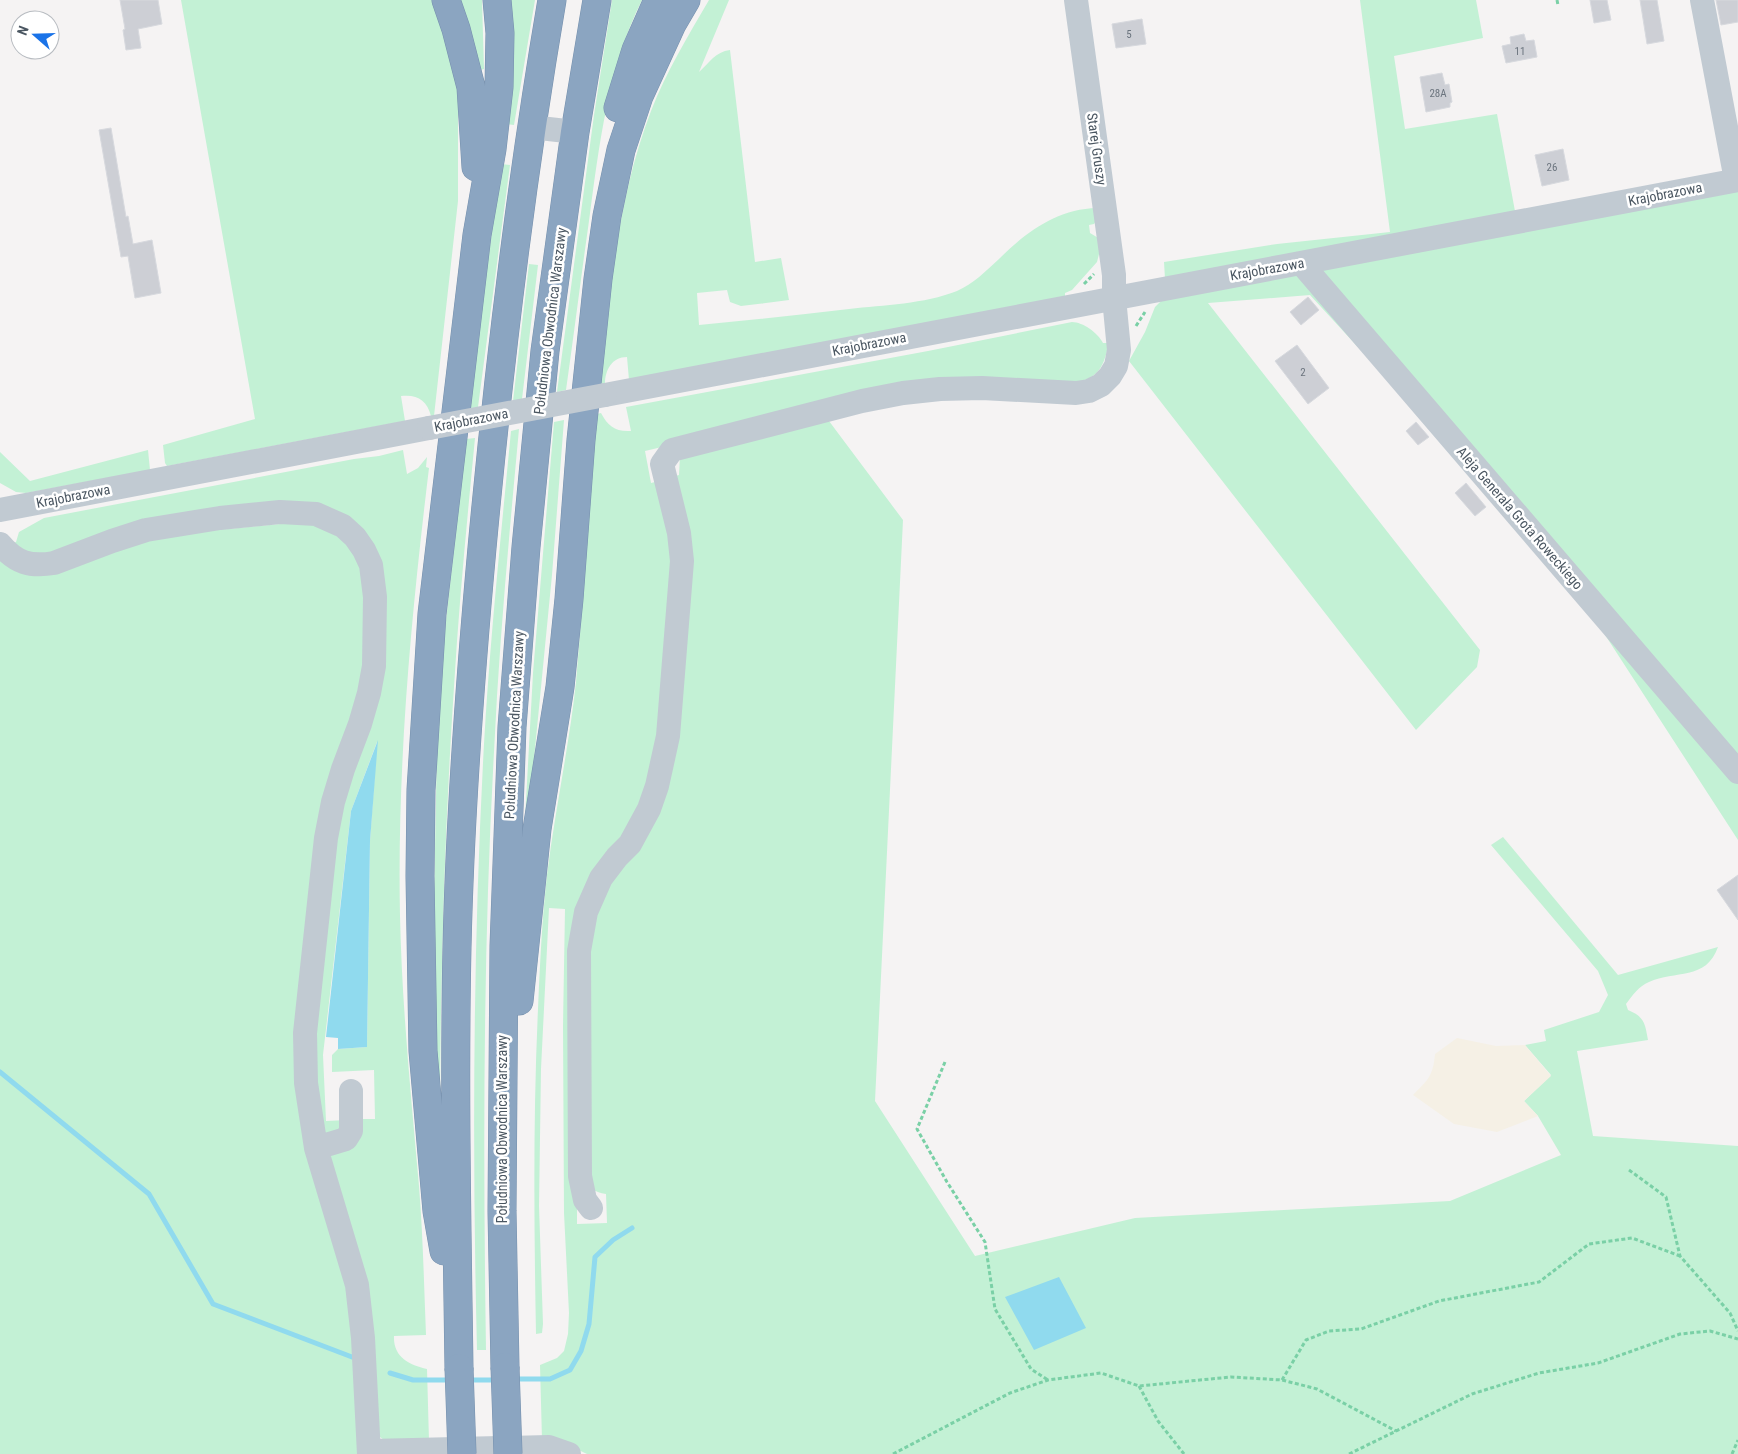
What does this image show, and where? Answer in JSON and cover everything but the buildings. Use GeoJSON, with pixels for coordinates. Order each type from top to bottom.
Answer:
{"type":"FeatureCollection","features":[{"type":"Feature","properties":{"kind":"highway"},"geometry":{"type":"LineString","coordinates":[[446,0],[456,29],[471,87],[476,146],[477,235]]}},
{"type":"Feature","properties":{"kind":"highway"},"geometry":{"type":"LineString","coordinates":[[459,1333],[437,1211],[423,1052],[420,876],[421,790],[432,614],[477,235],[492,150],[499,87],[500,33],[497,0]]}},
{"type":"Feature","properties":{"kind":"highway"},"geometry":{"type":"LineString","coordinates":[[462,1454],[459,1368],[456,1040],[457,943],[466,739],[498,385],[531,127],[552,0]]}},
{"type":"Feature","properties":{"kind":"highway","name":"Południowa Obwodnica Warszawy"},"geometry":{"type":"LineString","coordinates":[[508,1454],[502,1211],[504,946],[512,727],[526,547],[545,351],[575,132],[597,0]]}},
{"type":"Feature","properties":{"kind":"highway"},"geometry":{"type":"LineString","coordinates":[[590,352],[595,244],[604,175],[621,97],[636,50],[658,0]]}},
{"type":"Feature","properties":{"kind":"highway"},"geometry":{"type":"LineString","coordinates":[[502,1211],[528,908],[537,829],[560,687],[590,352],[608,216],[621,150],[639,96],[672,24],[686,0]]}},
{"type":"Feature","properties":{"kind":"street","name":"Starej Gruszy"},"geometry":{"type":"LineString","coordinates":[[591,1208],[585,1200],[580,1176],[579,951],[586,912],[601,878],[616,857],[630,844],[648,809],[657,786],[668,736],[682,561],[679,532],[662,464],[672,450],[862,401],[903,393],[940,389],[982,388],[1076,393],[1088,391],[1101,385],[1110,376],[1116,366],[1118,350],[1112,258],[1076,0]]}},
{"type":"Feature","properties":{"kind":"street"},"geometry":{"type":"LineString","coordinates":[[1702,0],[1737,180]]}},
{"type":"Feature","properties":{"kind":"street"},"geometry":{"type":"LineString","coordinates":[[531,127],[575,132]]}},
{"type":"Feature","properties":{"kind":"street","name":"Krajobrazowa"},"geometry":{"type":"LineString","coordinates":[[0,510],[1737,180]]}},
{"type":"Feature","properties":{"kind":"street","name":"Aleja Generała Grota Roweckiego"},"geometry":{"type":"LineString","coordinates":[[1301,263],[1738,772]]}},
{"type":"Feature","properties":{"kind":"street"},"geometry":{"type":"LineString","coordinates":[[0,544],[10,556],[22,562],[45,565],[146,530],[220,518],[299,512],[316,514],[343,526],[355,537],[364,550],[371,565],[375,589],[374,666],[369,693],[338,785],[326,838],[305,1033],[306,1082],[316,1148],[357,1285],[363,1338],[369,1453],[549,1447],[569,1454]]}},
{"type":"Feature","properties":{"kind":"street"},"geometry":{"type":"LineString","coordinates":[[316,1148],[346,1138],[351,1131],[351,1091]]}},
{"type":"Feature","properties":{"kind":"path"},"geometry":{"type":"LineString","coordinates":[[1557,0],[1558,5]]}},
{"type":"Feature","properties":{"kind":"path"},"geometry":{"type":"LineString","coordinates":[[1078,291],[1096,271]]}},
{"type":"Feature","properties":{"kind":"path"},"geometry":{"type":"LineString","coordinates":[[1134,330],[1147,309]]}},
{"type":"Feature","properties":{"kind":"path"},"geometry":{"type":"LineString","coordinates":[[945,1062],[918,1129],[947,1182],[985,1242],[995,1309],[1031,1369],[1048,1380]]}},
{"type":"Feature","properties":{"kind":"path"},"geometry":{"type":"LineString","coordinates":[[1629,1170],[1666,1197],[1680,1256],[1730,1313],[1738,1331]]}},
{"type":"Feature","properties":{"kind":"path"},"geometry":{"type":"LineString","coordinates":[[1282,1380],[1306,1340],[1329,1331],[1361,1328],[1439,1302],[1539,1282],[1589,1244],[1632,1238],[1680,1256]]}},
{"type":"Feature","properties":{"kind":"path"},"geometry":{"type":"LineString","coordinates":[[1348,1454],[1472,1394],[1539,1373],[1598,1363],[1680,1334],[1710,1331],[1738,1339]]}},
{"type":"Feature","properties":{"kind":"path"},"geometry":{"type":"LineString","coordinates":[[893,1454],[1010,1393],[1048,1380],[1101,1373],[1139,1386],[1231,1377],[1282,1380],[1316,1389],[1396,1431]]}},
{"type":"Feature","properties":{"kind":"path"},"geometry":{"type":"LineString","coordinates":[[1139,1386],[1158,1421],[1184,1454]]}},
{"type":"Feature","properties":{"kind":"path"},"geometry":{"type":"LineString","coordinates":[[1732,1454],[1738,1440]]}},
{"type":"Feature","properties":{"kind":"green space"},"geometry":{"type":"Polygon","coordinates":[[[181,0],[432,0],[447,41],[458,93],[458,201],[434,416],[431,416],[427,406],[421,399],[412,396],[401,396],[405,421],[167,466],[165,463],[163,445],[255,419],[181,0]]]}},
{"type":"Feature","properties":{"kind":"green space"},"geometry":{"type":"Polygon","coordinates":[[[458,0],[482,0],[484,69],[477,71],[458,0]]]}},
{"type":"Feature","properties":{"kind":"green space"},"geometry":{"type":"Polygon","coordinates":[[[507,0],[535,0],[514,125],[506,124],[507,0]]]}},
{"type":"Feature","properties":{"kind":"green space"},"geometry":{"type":"Polygon","coordinates":[[[612,0],[642,0],[630,26],[621,53],[606,108],[566,390],[557,392],[594,115],[612,0]]]}},
{"type":"Feature","properties":{"kind":"green space"},"geometry":{"type":"Polygon","coordinates":[[[709,0],[729,0],[699,72],[716,55],[730,50],[755,262],[781,258],[789,300],[741,306],[730,302],[727,290],[697,293],[699,325],[931,299],[957,291],[974,281],[1031,231],[1056,217],[1082,209],[1097,208],[1097,220],[1094,224],[1089,225],[1090,233],[1100,239],[1104,254],[1099,254],[1097,262],[1072,290],[1065,293],[1065,299],[629,380],[627,357],[617,359],[610,365],[606,374],[605,384],[599,385],[616,246],[630,177],[651,111],[663,82],[709,0]]]}},
{"type":"Feature","properties":{"kind":"green space"},"geometry":{"type":"Polygon","coordinates":[[[1360,0],[1476,0],[1483,38],[1394,56],[1405,129],[1497,114],[1517,222],[1738,180],[1738,840],[1563,570],[1310,295],[1208,303],[1480,650],[1477,667],[1416,730],[1129,361],[1145,332],[1155,307],[1166,296],[1164,262],[1277,244],[1390,232],[1360,0]]]}},
{"type":"Feature","properties":{"kind":"green space"},"geometry":{"type":"Polygon","coordinates":[[[501,164],[510,165],[478,407],[468,409],[501,164]]]}},
{"type":"Feature","properties":{"kind":"green space"},"geometry":{"type":"Polygon","coordinates":[[[529,264],[538,265],[522,399],[513,401],[529,264]]]}},
{"type":"Feature","properties":{"kind":"green space"},"geometry":{"type":"Polygon","coordinates":[[[1072,322],[1090,329],[1103,343],[1109,343],[1104,361],[1096,373],[1076,383],[1065,385],[944,382],[894,386],[835,399],[721,433],[645,451],[651,483],[659,481],[673,527],[676,557],[662,750],[654,783],[645,808],[626,841],[603,868],[592,887],[583,910],[578,931],[577,1224],[607,1223],[606,1194],[592,1189],[587,1184],[584,1176],[582,954],[590,915],[600,890],[613,870],[630,852],[646,825],[661,789],[672,752],[686,556],[672,477],[679,475],[680,456],[688,451],[826,417],[903,520],[875,1101],[975,1256],[1135,1218],[1450,1201],[1561,1155],[1538,1116],[1524,1101],[1551,1075],[1525,1045],[1546,1041],[1544,1030],[1599,1012],[1608,995],[1598,971],[1491,845],[1503,837],[1618,975],[1718,947],[1713,958],[1698,970],[1659,978],[1649,982],[1639,989],[1628,1001],[1626,1004],[1628,1010],[1641,1018],[1648,1040],[1577,1051],[1593,1136],[1738,1146],[1738,1454],[587,1454],[564,1443],[542,1440],[540,1365],[557,1358],[564,1351],[568,1334],[569,1313],[564,1213],[563,1026],[565,909],[549,908],[541,1069],[539,1206],[543,1324],[542,1333],[536,1334],[534,1212],[536,1050],[540,958],[547,875],[576,682],[597,414],[601,413],[609,425],[616,429],[631,431],[626,407],[928,351],[1072,322]]]}},
{"type":"Feature","properties":{"kind":"green space"},"geometry":{"type":"Polygon","coordinates":[[[564,420],[552,575],[528,820],[525,819],[533,673],[554,422],[564,420]]]}},
{"type":"Feature","properties":{"kind":"green space"},"geometry":{"type":"Polygon","coordinates":[[[519,429],[501,631],[490,827],[485,1051],[486,1350],[477,1350],[474,1047],[480,820],[489,665],[511,431],[519,429]]]}},
{"type":"Feature","properties":{"kind":"green space"},"geometry":{"type":"Polygon","coordinates":[[[475,438],[456,656],[448,789],[441,993],[440,1095],[432,1005],[437,745],[442,657],[466,439],[475,438]]]}},
{"type":"Feature","properties":{"kind":"green space"},"geometry":{"type":"Polygon","coordinates":[[[148,450],[150,470],[26,493],[16,492],[0,483],[0,452],[30,481],[148,450]]]}},
{"type":"Feature","properties":{"kind":"green space"},"geometry":{"type":"Polygon","coordinates":[[[403,450],[407,474],[418,468],[427,457],[426,467],[429,468],[411,636],[403,748],[400,860],[403,984],[420,1205],[426,1335],[394,1336],[394,1343],[399,1355],[403,1359],[427,1369],[429,1441],[387,1442],[373,1428],[329,1158],[359,1119],[375,1119],[374,1070],[332,1072],[332,1055],[338,1049],[367,1047],[370,841],[377,742],[351,811],[323,1055],[326,1121],[347,1120],[345,1129],[323,1134],[313,1059],[329,874],[383,595],[339,513],[38,556],[11,544],[16,542],[19,532],[44,518],[403,450]]]}},
{"type":"Feature","properties":{"kind":"green space"},"geometry":{"type":"Polygon","coordinates":[[[311,521],[347,542],[364,574],[363,675],[300,1030],[349,1274],[360,1454],[0,1454],[0,556],[5,561],[146,537],[311,521]]]}},
{"type":"Feature","properties":{"kind":"sand"},"geometry":{"type":"Polygon","coordinates":[[[1457,1038],[1496,1046],[1525,1045],[1551,1076],[1524,1101],[1538,1116],[1497,1132],[1454,1124],[1413,1095],[1429,1077],[1433,1068],[1435,1054],[1457,1038]]]}},
{"type":"Feature","properties":{"kind":"water"},"geometry":{"type":"Polygon","coordinates":[[[378,740],[370,841],[367,1047],[338,1049],[338,1038],[326,1037],[351,811],[378,740]]]}},
{"type":"Feature","properties":{"kind":"water"},"geometry":{"type":"Polygon","coordinates":[[[1059,1277],[1086,1328],[1034,1350],[1005,1297],[1059,1277]]]}},
{"type":"Feature","properties":{"kind":"waterway"},"geometry":{"type":"LineString","coordinates":[[0,1072],[149,1194],[213,1304],[352,1357]]}},
{"type":"Feature","properties":{"kind":"waterway"},"geometry":{"type":"LineString","coordinates":[[512,1379],[550,1379],[570,1370],[581,1351],[589,1324],[595,1257],[613,1240],[632,1228]]}},
{"type":"Feature","properties":{"kind":"waterway"},"geometry":{"type":"LineString","coordinates":[[390,1373],[413,1380],[451,1380]]}},
{"type":"Feature","properties":{"kind":"waterway"},"geometry":{"type":"LineString","coordinates":[[467,1380],[496,1380]]}}]}
